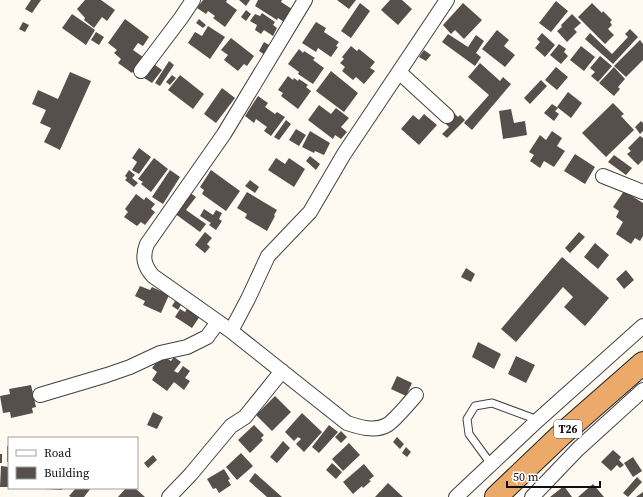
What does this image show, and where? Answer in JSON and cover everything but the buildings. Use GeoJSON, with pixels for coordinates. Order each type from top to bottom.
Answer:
{"type":"FeatureCollection","features":[{"type":"Feature","properties":{"kind":"highway","name":"T26"},"geometry":{"type":"LineString","coordinates":[[496,497],[561,435],[643,363]]}},
{"type":"Feature","properties":{"kind":"street"},"geometry":{"type":"LineString","coordinates":[[141,71],[193,0]]}},
{"type":"Feature","properties":{"kind":"street"},"geometry":{"type":"LineString","coordinates":[[305,0],[224,134],[147,244],[144,252],[144,261],[147,269],[153,276],[231,331],[347,423],[360,428],[374,428],[387,425],[416,395]]}},
{"type":"Feature","properties":{"kind":"street"},"geometry":{"type":"LineString","coordinates":[[231,331],[268,256],[310,212],[344,154],[447,0]]}},
{"type":"Feature","properties":{"kind":"street"},"geometry":{"type":"LineString","coordinates":[[399,72],[447,116]]}},
{"type":"Feature","properties":{"kind":"street"},"geometry":{"type":"LineString","coordinates":[[603,176],[643,192]]}},
{"type":"Feature","properties":{"kind":"street"},"geometry":{"type":"LineString","coordinates":[[40,395],[130,367],[160,353],[187,348],[207,337],[218,322]]}},
{"type":"Feature","properties":{"kind":"street"},"geometry":{"type":"LineString","coordinates":[[456,497],[538,420],[643,326]]}},
{"type":"Feature","properties":{"kind":"street"},"geometry":{"type":"LineString","coordinates":[[169,497],[191,474],[231,426],[245,417],[282,371]]}},
{"type":"Feature","properties":{"kind":"street"},"geometry":{"type":"LineString","coordinates":[[532,497],[578,449],[643,390]]}},
{"type":"Feature","properties":{"kind":"lane"},"geometry":{"type":"LineString","coordinates":[[491,464],[469,434],[467,419],[475,406],[492,403],[538,420]]}}]}
